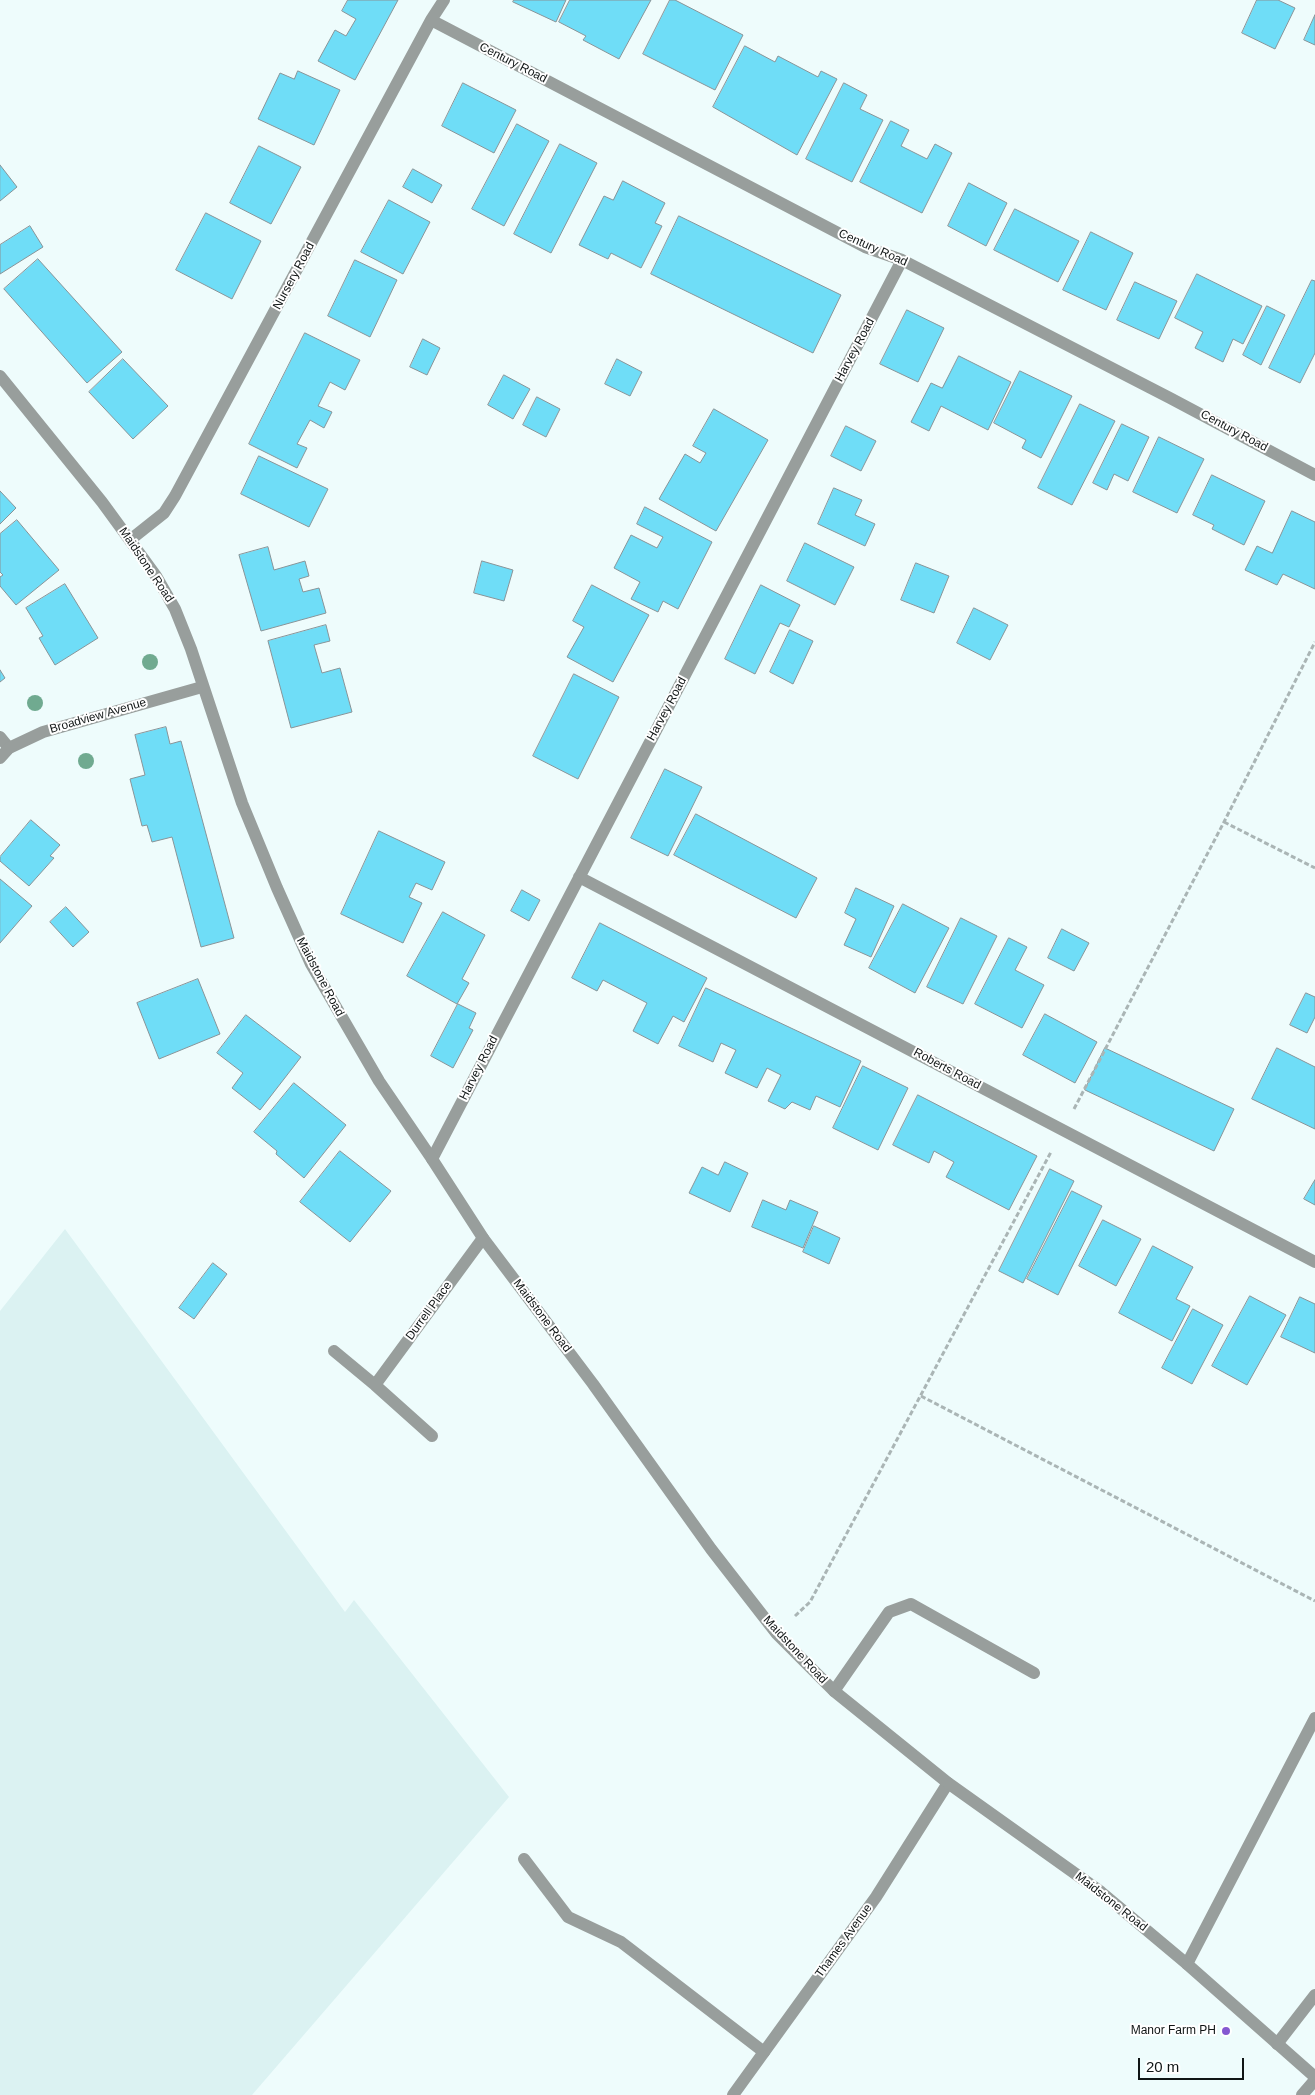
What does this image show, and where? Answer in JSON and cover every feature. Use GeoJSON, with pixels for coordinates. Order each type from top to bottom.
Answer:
{"type":"FeatureCollection","features":[{"type":"Feature","properties":{"kind":"street","name":"Nursery Road"},"geometry":{"type":"LineString","coordinates":[[130,540],[164,514],[175,496],[431,20],[444,0]]}},
{"type":"Feature","properties":{"kind":"street","name":"Century Road"},"geometry":{"type":"LineString","coordinates":[[431,20],[865,247],[902,260],[1162,393],[1315,474]]}},
{"type":"Feature","properties":{"kind":"street","name":"Harvey Road"},"geometry":{"type":"LineString","coordinates":[[432,1158],[902,260]]}},
{"type":"Feature","properties":{"kind":"street","name":"Maidstone Road"},"geometry":{"type":"LineString","coordinates":[[0,376],[102,502],[156,576],[175,609],[191,649],[202,687],[242,803],[277,888],[311,964],[379,1081],[432,1158],[483,1238],[593,1384],[711,1549],[777,1634],[834,1692],[948,1784],[1101,1892],[1187,1964],[1315,2079]]}},
{"type":"Feature","properties":{"kind":"street","name":"Broadview Avenue"},"geometry":{"type":"LineString","coordinates":[[0,758],[9,748],[43,732],[202,687]]}},
{"type":"Feature","properties":{"kind":"street"},"geometry":{"type":"LineString","coordinates":[[0,737],[9,748]]}},
{"type":"Feature","properties":{"kind":"street","name":"Roberts Road"},"geometry":{"type":"LineString","coordinates":[[579,877],[1315,1262]]}},
{"type":"Feature","properties":{"kind":"street","name":"Durrell Place"},"geometry":{"type":"LineString","coordinates":[[375,1385],[483,1238]]}},
{"type":"Feature","properties":{"kind":"street"},"geometry":{"type":"LineString","coordinates":[[334,1351],[432,1436]]}},
{"type":"Feature","properties":{"kind":"street"},"geometry":{"type":"LineString","coordinates":[[834,1692],[889,1612],[911,1604],[1034,1673]]}},
{"type":"Feature","properties":{"kind":"street"},"geometry":{"type":"LineString","coordinates":[[1187,1964],[1315,1718]]}},
{"type":"Feature","properties":{"kind":"street","name":"Thames Avenue"},"geometry":{"type":"LineString","coordinates":[[733,2095],[876,1897],[948,1784]]}},
{"type":"Feature","properties":{"kind":"street"},"geometry":{"type":"LineString","coordinates":[[524,1859],[568,1917],[621,1942],[764,2052]]}},
{"type":"Feature","properties":{"kind":"street"},"geometry":{"type":"LineString","coordinates":[[1278,2044],[1315,1995]]}},
{"type":"Feature","properties":{"kind":"street"},"geometry":{"type":"LineString","coordinates":[[1302,2095],[1315,2079]]}},
{"type":"Feature","properties":{"kind":"path"},"geometry":{"type":"LineString","coordinates":[[1224,822],[1315,868]]}},
{"type":"Feature","properties":{"kind":"path"},"geometry":{"type":"LineString","coordinates":[[921,1396],[1315,1601]]}},
{"type":"Feature","properties":{"kind":"shaded area"},"geometry":{"type":"Polygon","coordinates":[[[65,1229],[345,1612],[354,1600],[509,1797],[252,2095],[0,2095],[0,1311],[65,1229]]]}},
{"type":"Feature","properties":{"kind":"building"},"geometry":{"type":"Polygon","coordinates":[[[348,0],[398,0],[355,80],[318,61],[335,30],[346,36],[356,19],[342,11],[348,0]]]}},
{"type":"Feature","properties":{"kind":"building"},"geometry":{"type":"Polygon","coordinates":[[[514,0],[566,0],[556,22],[513,2],[514,0]]]}},
{"type":"Feature","properties":{"kind":"building"},"geometry":{"type":"Polygon","coordinates":[[[570,0],[651,0],[619,59],[583,40],[586,36],[559,22],[570,0]]]}},
{"type":"Feature","properties":{"kind":"building"},"geometry":{"type":"Polygon","coordinates":[[[670,0],[675,0],[743,35],[715,90],[643,54],[670,0]]]}},
{"type":"Feature","properties":{"kind":"building"},"geometry":{"type":"Polygon","coordinates":[[[1257,0],[1278,0],[1295,8],[1275,49],[1242,33],[1257,0]]]}},
{"type":"Feature","properties":{"kind":"building"},"geometry":{"type":"Polygon","coordinates":[[[1315,15],[1315,45],[1304,40],[1315,15]]]}},
{"type":"Feature","properties":{"kind":"building"},"geometry":{"type":"Polygon","coordinates":[[[745,46],[775,62],[778,56],[818,77],[821,71],[837,79],[797,155],[713,107],[745,46]]]}},
{"type":"Feature","properties":{"kind":"building"},"geometry":{"type":"Polygon","coordinates":[[[298,71],[340,90],[314,145],[258,119],[280,73],[294,79],[298,71]]]}},
{"type":"Feature","properties":{"kind":"building"},"geometry":{"type":"Polygon","coordinates":[[[463,83],[516,110],[494,153],[442,126],[463,83]]]}},
{"type":"Feature","properties":{"kind":"building"},"geometry":{"type":"Polygon","coordinates":[[[844,83],[867,95],[860,109],[883,120],[852,182],[806,159],[844,83]]]}},
{"type":"Feature","properties":{"kind":"building"},"geometry":{"type":"Polygon","coordinates":[[[891,121],[909,130],[901,146],[927,159],[935,144],[952,153],[922,213],[860,182],[891,121]]]}},
{"type":"Feature","properties":{"kind":"building"},"geometry":{"type":"Polygon","coordinates":[[[517,124],[549,141],[504,226],[472,209],[517,124]]]}},
{"type":"Feature","properties":{"kind":"building"},"geometry":{"type":"Polygon","coordinates":[[[560,144],[597,163],[551,253],[514,234],[560,144]]]}},
{"type":"Feature","properties":{"kind":"building"},"geometry":{"type":"Polygon","coordinates":[[[259,146],[301,167],[271,224],[230,203],[259,146]]]}},
{"type":"Feature","properties":{"kind":"building"},"geometry":{"type":"Polygon","coordinates":[[[0,165],[17,187],[0,201],[0,165]]]}},
{"type":"Feature","properties":{"kind":"building"},"geometry":{"type":"Polygon","coordinates":[[[413,169],[442,185],[432,203],[403,187],[413,169]]]}},
{"type":"Feature","properties":{"kind":"building"},"geometry":{"type":"Polygon","coordinates":[[[623,181],[665,203],[655,223],[662,226],[641,268],[611,253],[608,259],[579,245],[604,196],[613,200],[623,181]]]}},
{"type":"Feature","properties":{"kind":"building"},"geometry":{"type":"Polygon","coordinates":[[[969,183],[1007,203],[986,246],[948,226],[969,183]]]}},
{"type":"Feature","properties":{"kind":"building"},"geometry":{"type":"Polygon","coordinates":[[[389,200],[430,222],[403,274],[361,252],[389,200]]]}},
{"type":"Feature","properties":{"kind":"building"},"geometry":{"type":"Polygon","coordinates":[[[1015,209],[1079,241],[1058,282],[994,250],[1015,209]]]}},
{"type":"Feature","properties":{"kind":"building"},"geometry":{"type":"Polygon","coordinates":[[[206,213],[261,241],[232,299],[176,270],[206,213]]]}},
{"type":"Feature","properties":{"kind":"building"},"geometry":{"type":"Polygon","coordinates":[[[679,216],[841,295],[813,353],[651,274],[679,216]]]}},
{"type":"Feature","properties":{"kind":"building"},"geometry":{"type":"Polygon","coordinates":[[[30,226],[43,247],[0,274],[0,245],[30,226]]]}},
{"type":"Feature","properties":{"kind":"building"},"geometry":{"type":"Polygon","coordinates":[[[1091,232],[1133,253],[1106,310],[1063,290],[1091,232]]]}},
{"type":"Feature","properties":{"kind":"building"},"geometry":{"type":"Polygon","coordinates":[[[38,259],[122,352],[87,383],[4,289],[38,259]]]}},
{"type":"Feature","properties":{"kind":"building"},"geometry":{"type":"Polygon","coordinates":[[[355,260],[397,280],[370,337],[328,316],[355,260]]]}},
{"type":"Feature","properties":{"kind":"building"},"geometry":{"type":"Polygon","coordinates":[[[1197,274],[1262,306],[1243,344],[1233,339],[1223,362],[1195,348],[1203,332],[1175,318],[1197,274]]]}},
{"type":"Feature","properties":{"kind":"building"},"geometry":{"type":"Polygon","coordinates":[[[1312,280],[1315,281],[1315,353],[1300,383],[1269,368],[1312,280]]]}},
{"type":"Feature","properties":{"kind":"building"},"geometry":{"type":"Polygon","coordinates":[[[1135,282],[1177,301],[1159,339],[1117,320],[1135,282]]]}},
{"type":"Feature","properties":{"kind":"building"},"geometry":{"type":"Polygon","coordinates":[[[1267,306],[1285,315],[1261,365],[1243,355],[1267,306]]]}},
{"type":"Feature","properties":{"kind":"building"},"geometry":{"type":"Polygon","coordinates":[[[907,310],[944,328],[918,382],[880,364],[907,310]]]}},
{"type":"Feature","properties":{"kind":"building"},"geometry":{"type":"Polygon","coordinates":[[[305,333],[360,360],[345,390],[330,382],[318,406],[332,412],[324,428],[310,420],[297,444],[307,448],[297,468],[249,444],[305,333]]]}},
{"type":"Feature","properties":{"kind":"building"},"geometry":{"type":"Polygon","coordinates":[[[423,339],[440,348],[427,375],[410,367],[423,339]]]}},
{"type":"Feature","properties":{"kind":"building"},"geometry":{"type":"Polygon","coordinates":[[[959,356],[1011,382],[988,430],[941,406],[929,431],[911,422],[931,383],[942,388],[959,356]]]}},
{"type":"Feature","properties":{"kind":"building"},"geometry":{"type":"Polygon","coordinates":[[[123,359],[168,406],[133,439],[89,392],[123,359]]]}},
{"type":"Feature","properties":{"kind":"building"},"geometry":{"type":"Polygon","coordinates":[[[617,359],[642,372],[630,396],[605,384],[617,359]]]}},
{"type":"Feature","properties":{"kind":"building"},"geometry":{"type":"Polygon","coordinates":[[[1020,371],[1072,396],[1041,458],[1022,448],[1026,440],[994,423],[1020,371]]]}},
{"type":"Feature","properties":{"kind":"building"},"geometry":{"type":"Polygon","coordinates":[[[504,375],[530,389],[513,419],[488,405],[504,375]]]}},
{"type":"Feature","properties":{"kind":"building"},"geometry":{"type":"Polygon","coordinates":[[[537,397],[560,409],[546,437],[523,425],[537,397]]]}},
{"type":"Feature","properties":{"kind":"building"},"geometry":{"type":"Polygon","coordinates":[[[1080,404],[1115,421],[1072,505],[1038,488],[1080,404]]]}},
{"type":"Feature","properties":{"kind":"building"},"geometry":{"type":"Polygon","coordinates":[[[714,409],[768,440],[716,531],[659,499],[685,454],[700,463],[706,453],[693,446],[714,409]]]}},
{"type":"Feature","properties":{"kind":"building"},"geometry":{"type":"Polygon","coordinates":[[[1122,424],[1149,437],[1128,481],[1114,474],[1107,490],[1093,483],[1122,424]]]}},
{"type":"Feature","properties":{"kind":"building"},"geometry":{"type":"Polygon","coordinates":[[[846,426],[876,441],[861,471],[831,456],[846,426]]]}},
{"type":"Feature","properties":{"kind":"building"},"geometry":{"type":"Polygon","coordinates":[[[1159,437],[1204,459],[1177,513],[1133,492],[1159,437]]]}},
{"type":"Feature","properties":{"kind":"building"},"geometry":{"type":"Polygon","coordinates":[[[259,456],[328,489],[309,527],[241,494],[259,456]]]}},
{"type":"Feature","properties":{"kind":"building"},"geometry":{"type":"Polygon","coordinates":[[[1212,475],[1265,501],[1244,545],[1212,529],[1214,525],[1193,515],[1212,475]]]}},
{"type":"Feature","properties":{"kind":"building"},"geometry":{"type":"Polygon","coordinates":[[[834,488],[862,500],[855,515],[875,524],[865,546],[818,524],[834,488]]]}},
{"type":"Feature","properties":{"kind":"building"},"geometry":{"type":"Polygon","coordinates":[[[0,491],[16,508],[0,524],[0,491]]]}},
{"type":"Feature","properties":{"kind":"building"},"geometry":{"type":"Polygon","coordinates":[[[645,507],[712,542],[678,609],[663,601],[658,612],[631,599],[640,582],[614,568],[631,535],[657,548],[663,537],[637,524],[645,507]]]}},
{"type":"Feature","properties":{"kind":"building"},"geometry":{"type":"Polygon","coordinates":[[[1292,511],[1315,522],[1315,589],[1283,574],[1277,585],[1245,570],[1257,546],[1272,553],[1292,511]]]}},
{"type":"Feature","properties":{"kind":"building"},"geometry":{"type":"Polygon","coordinates":[[[17,520],[59,570],[16,605],[0,586],[0,577],[3,575],[0,572],[0,534],[17,520]]]}},
{"type":"Feature","properties":{"kind":"building"},"geometry":{"type":"Polygon","coordinates":[[[805,543],[854,567],[835,605],[787,581],[805,543]]]}},
{"type":"Feature","properties":{"kind":"building"},"geometry":{"type":"Polygon","coordinates":[[[268,547],[274,570],[305,561],[309,576],[299,579],[303,592],[319,588],[326,613],[261,631],[239,555],[268,547]]]}},
{"type":"Feature","properties":{"kind":"building"},"geometry":{"type":"Polygon","coordinates":[[[482,561],[513,570],[504,601],[474,593],[482,561]]]}},
{"type":"Feature","properties":{"kind":"building"},"geometry":{"type":"Polygon","coordinates":[[[916,563],[949,576],[934,613],[901,600],[916,563]]]}},
{"type":"Feature","properties":{"kind":"building"},"geometry":{"type":"Polygon","coordinates":[[[65,584],[98,638],[55,665],[39,638],[43,636],[26,608],[65,584]]]}},
{"type":"Feature","properties":{"kind":"building"},"geometry":{"type":"Polygon","coordinates":[[[592,585],[649,615],[613,682],[567,657],[584,627],[573,621],[592,585]]]}},
{"type":"Feature","properties":{"kind":"building"},"geometry":{"type":"Polygon","coordinates":[[[761,585],[800,605],[789,627],[780,623],[755,674],[725,659],[761,585]]]}},
{"type":"Feature","properties":{"kind":"building"},"geometry":{"type":"Polygon","coordinates":[[[974,608],[1008,625],[990,660],[957,643],[974,608]]]}},
{"type":"Feature","properties":{"kind":"building"},"geometry":{"type":"Polygon","coordinates":[[[326,625],[330,641],[314,645],[322,673],[340,668],[352,712],[291,728],[268,641],[326,625]]]}},
{"type":"Feature","properties":{"kind":"building"},"geometry":{"type":"Polygon","coordinates":[[[790,630],[813,641],[793,684],[770,672],[790,630]]]}},
{"type":"Feature","properties":{"kind":"building"},"geometry":{"type":"Polygon","coordinates":[[[0,670],[5,678],[0,682],[0,670]]]}},
{"type":"Feature","properties":{"kind":"building"},"geometry":{"type":"Polygon","coordinates":[[[574,674],[619,697],[578,779],[533,756],[574,674]]]}},
{"type":"Feature","properties":{"kind":"building"},"geometry":{"type":"Polygon","coordinates":[[[166,727],[170,744],[181,741],[234,938],[201,947],[172,837],[152,842],[147,825],[142,826],[130,779],[145,775],[135,735],[166,727]]]}},
{"type":"Feature","properties":{"kind":"building"},"geometry":{"type":"Polygon","coordinates":[[[665,769],[702,787],[668,856],[631,838],[665,769]]]}},
{"type":"Feature","properties":{"kind":"building"},"geometry":{"type":"Polygon","coordinates":[[[696,814],[817,878],[796,918],[674,855],[696,814]]]}},
{"type":"Feature","properties":{"kind":"building"},"geometry":{"type":"Polygon","coordinates":[[[31,820],[60,845],[50,856],[54,858],[29,886],[0,861],[0,857],[31,820]]]}},
{"type":"Feature","properties":{"kind":"building"},"geometry":{"type":"Polygon","coordinates":[[[379,831],[445,862],[432,890],[416,883],[409,897],[422,903],[403,943],[341,914],[379,831]]]}},
{"type":"Feature","properties":{"kind":"building"},"geometry":{"type":"Polygon","coordinates":[[[0,879],[32,906],[0,943],[0,879]]]}},
{"type":"Feature","properties":{"kind":"building"},"geometry":{"type":"Polygon","coordinates":[[[856,888],[894,906],[871,957],[844,945],[856,919],[845,913],[856,888]]]}},
{"type":"Feature","properties":{"kind":"building"},"geometry":{"type":"Polygon","coordinates":[[[522,890],[540,900],[529,921],[511,911],[522,890]]]}},
{"type":"Feature","properties":{"kind":"building"},"geometry":{"type":"Polygon","coordinates":[[[903,904],[949,928],[915,993],[869,968],[903,904]]]}},
{"type":"Feature","properties":{"kind":"building"},"geometry":{"type":"Polygon","coordinates":[[[66,907],[89,932],[73,947],[50,922],[66,907]]]}},
{"type":"Feature","properties":{"kind":"building"},"geometry":{"type":"Polygon","coordinates":[[[443,912],[485,935],[462,979],[469,983],[457,1004],[407,976],[443,912]]]}},
{"type":"Feature","properties":{"kind":"building"},"geometry":{"type":"Polygon","coordinates":[[[961,918],[997,936],[963,1004],[927,987],[961,918]]]}},
{"type":"Feature","properties":{"kind":"building"},"geometry":{"type":"Polygon","coordinates":[[[600,923],[707,978],[684,1022],[673,1016],[658,1044],[633,1031],[647,1003],[603,980],[597,991],[572,978],[600,923]]]}},
{"type":"Feature","properties":{"kind":"building"},"geometry":{"type":"Polygon","coordinates":[[[1062,929],[1089,943],[1074,971],[1048,958],[1062,929]]]}},
{"type":"Feature","properties":{"kind":"building"},"geometry":{"type":"Polygon","coordinates":[[[1009,938],[1027,947],[1015,970],[1044,985],[1022,1028],[975,1004],[1009,938]]]}},
{"type":"Feature","properties":{"kind":"building"},"geometry":{"type":"Polygon","coordinates":[[[198,979],[220,1034],[159,1059],[137,1003],[198,979]]]}},
{"type":"Feature","properties":{"kind":"building"},"geometry":{"type":"Polygon","coordinates":[[[706,988],[861,1061],[840,1107],[816,1096],[810,1110],[792,1102],[785,1109],[768,1101],[781,1075],[767,1068],[757,1088],[725,1073],[736,1050],[721,1043],[713,1062],[679,1046],[706,988]]]}},
{"type":"Feature","properties":{"kind":"building"},"geometry":{"type":"Polygon","coordinates":[[[1306,993],[1315,997],[1315,1017],[1307,1033],[1290,1025],[1306,993]]]}},
{"type":"Feature","properties":{"kind":"building"},"geometry":{"type":"Polygon","coordinates":[[[458,1004],[476,1013],[469,1028],[473,1030],[453,1068],[431,1056],[458,1004]]]}},
{"type":"Feature","properties":{"kind":"building"},"geometry":{"type":"Polygon","coordinates":[[[1045,1014],[1097,1042],[1075,1083],[1023,1055],[1045,1014]]]}},
{"type":"Feature","properties":{"kind":"building"},"geometry":{"type":"Polygon","coordinates":[[[246,1015],[301,1057],[260,1110],[232,1088],[243,1073],[217,1053],[246,1015]]]}},
{"type":"Feature","properties":{"kind":"building"},"geometry":{"type":"Polygon","coordinates":[[[1105,1048],[1234,1109],[1214,1151],[1085,1090],[1105,1048]]]}},
{"type":"Feature","properties":{"kind":"building"},"geometry":{"type":"Polygon","coordinates":[[[1277,1048],[1315,1067],[1315,1129],[1252,1099],[1277,1048]]]}},
{"type":"Feature","properties":{"kind":"building"},"geometry":{"type":"Polygon","coordinates":[[[863,1066],[908,1088],[878,1150],[833,1128],[863,1066]]]}},
{"type":"Feature","properties":{"kind":"building"},"geometry":{"type":"Polygon","coordinates":[[[294,1083],[346,1125],[304,1178],[276,1154],[277,1151],[254,1132],[294,1083]]]}},
{"type":"Feature","properties":{"kind":"building"},"geometry":{"type":"Polygon","coordinates":[[[918,1095],[1037,1156],[1009,1210],[946,1177],[954,1162],[934,1151],[929,1163],[893,1145],[918,1095]]]}},
{"type":"Feature","properties":{"kind":"building"},"geometry":{"type":"Polygon","coordinates":[[[340,1151],[391,1191],[350,1242],[300,1202],[340,1151]]]}},
{"type":"Feature","properties":{"kind":"building"},"geometry":{"type":"Polygon","coordinates":[[[725,1162],[748,1173],[730,1212],[689,1193],[702,1167],[718,1175],[725,1162]]]}},
{"type":"Feature","properties":{"kind":"building"},"geometry":{"type":"Polygon","coordinates":[[[1050,1169],[1074,1181],[1023,1283],[999,1271],[1050,1169]]]}},
{"type":"Feature","properties":{"kind":"building"},"geometry":{"type":"Polygon","coordinates":[[[1315,1180],[1315,1205],[1304,1199],[1315,1180]]]}},
{"type":"Feature","properties":{"kind":"building"},"geometry":{"type":"Polygon","coordinates":[[[1072,1191],[1102,1206],[1058,1295],[1027,1279],[1072,1191]]]}},
{"type":"Feature","properties":{"kind":"building"},"geometry":{"type":"Polygon","coordinates":[[[763,1200],[786,1210],[790,1200],[818,1212],[803,1248],[752,1227],[763,1200]]]}},
{"type":"Feature","properties":{"kind":"building"},"geometry":{"type":"Polygon","coordinates":[[[1103,1220],[1141,1239],[1116,1286],[1079,1266],[1103,1220]]]}},
{"type":"Feature","properties":{"kind":"building"},"geometry":{"type":"Polygon","coordinates":[[[814,1226],[840,1238],[829,1264],[803,1252],[814,1226]]]}},
{"type":"Feature","properties":{"kind":"building"},"geometry":{"type":"Polygon","coordinates":[[[1153,1246],[1193,1267],[1176,1299],[1190,1306],[1172,1341],[1119,1313],[1153,1246]]]}},
{"type":"Feature","properties":{"kind":"building"},"geometry":{"type":"Polygon","coordinates":[[[213,1263],[227,1274],[194,1319],[179,1308],[213,1263]]]}},
{"type":"Feature","properties":{"kind":"building"},"geometry":{"type":"Polygon","coordinates":[[[1250,1296],[1286,1315],[1247,1385],[1212,1366],[1250,1296]]]}},
{"type":"Feature","properties":{"kind":"building"},"geometry":{"type":"Polygon","coordinates":[[[1300,1297],[1315,1304],[1315,1353],[1281,1337],[1300,1297]]]}},
{"type":"Feature","properties":{"kind":"building"},"geometry":{"type":"Polygon","coordinates":[[[1193,1309],[1223,1325],[1192,1384],[1162,1368],[1193,1309]]]}},
{"type":"Feature","properties":{"kind":"place","name":"Manor Farm PH"},"geometry":{"type":"Point","coordinates":[1226,2031]}}]}
